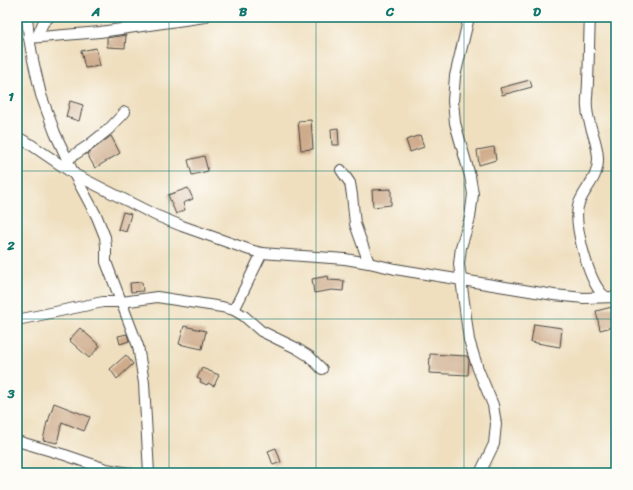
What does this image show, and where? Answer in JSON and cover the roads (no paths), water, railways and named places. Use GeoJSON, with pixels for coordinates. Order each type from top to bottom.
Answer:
{"type":"FeatureCollection","features":[{"type":"Feature","properties":{"kind":"street"},"geometry":{"type":"LineString","coordinates":[[27,17],[33,37],[33,60],[41,96],[74,174],[97,217],[105,237],[106,262],[138,346],[144,383],[149,473]]}},
{"type":"Feature","properties":{"kind":"street"},"geometry":{"type":"LineString","coordinates":[[33,37],[49,17]]}},
{"type":"Feature","properties":{"kind":"street"},"geometry":{"type":"LineString","coordinates":[[33,37],[100,32],[205,17]]}},
{"type":"Feature","properties":{"kind":"street"},"geometry":{"type":"LineString","coordinates":[[469,17],[456,76],[453,100],[455,123],[470,176],[473,194],[470,218],[461,247],[459,264],[460,279],[469,340],[478,369],[493,405],[496,424],[494,444],[480,473]]}},
{"type":"Feature","properties":{"kind":"street"},"geometry":{"type":"LineString","coordinates":[[590,17],[587,108],[597,146],[598,169],[579,205],[577,216],[579,234],[589,268],[600,291],[606,297]]}},
{"type":"Feature","properties":{"kind":"street"},"geometry":{"type":"LineString","coordinates":[[68,159],[109,129],[125,112]]}},
{"type":"Feature","properties":{"kind":"street"},"geometry":{"type":"LineString","coordinates":[[17,136],[74,174],[155,215],[250,250],[262,253],[345,259],[395,269],[554,295],[584,298],[616,297]]}},
{"type":"Feature","properties":{"kind":"street"},"geometry":{"type":"LineString","coordinates":[[341,170],[350,183],[355,224],[369,263]]}},
{"type":"Feature","properties":{"kind":"street"},"geometry":{"type":"LineString","coordinates":[[234,310],[262,253]]}},
{"type":"Feature","properties":{"kind":"street"},"geometry":{"type":"LineString","coordinates":[[17,320],[103,302],[122,302],[157,297],[170,298],[234,310],[244,316],[261,331],[309,356],[322,369]]}},
{"type":"Feature","properties":{"kind":"street"},"geometry":{"type":"LineString","coordinates":[[17,441],[106,469],[129,473]]}}]}
